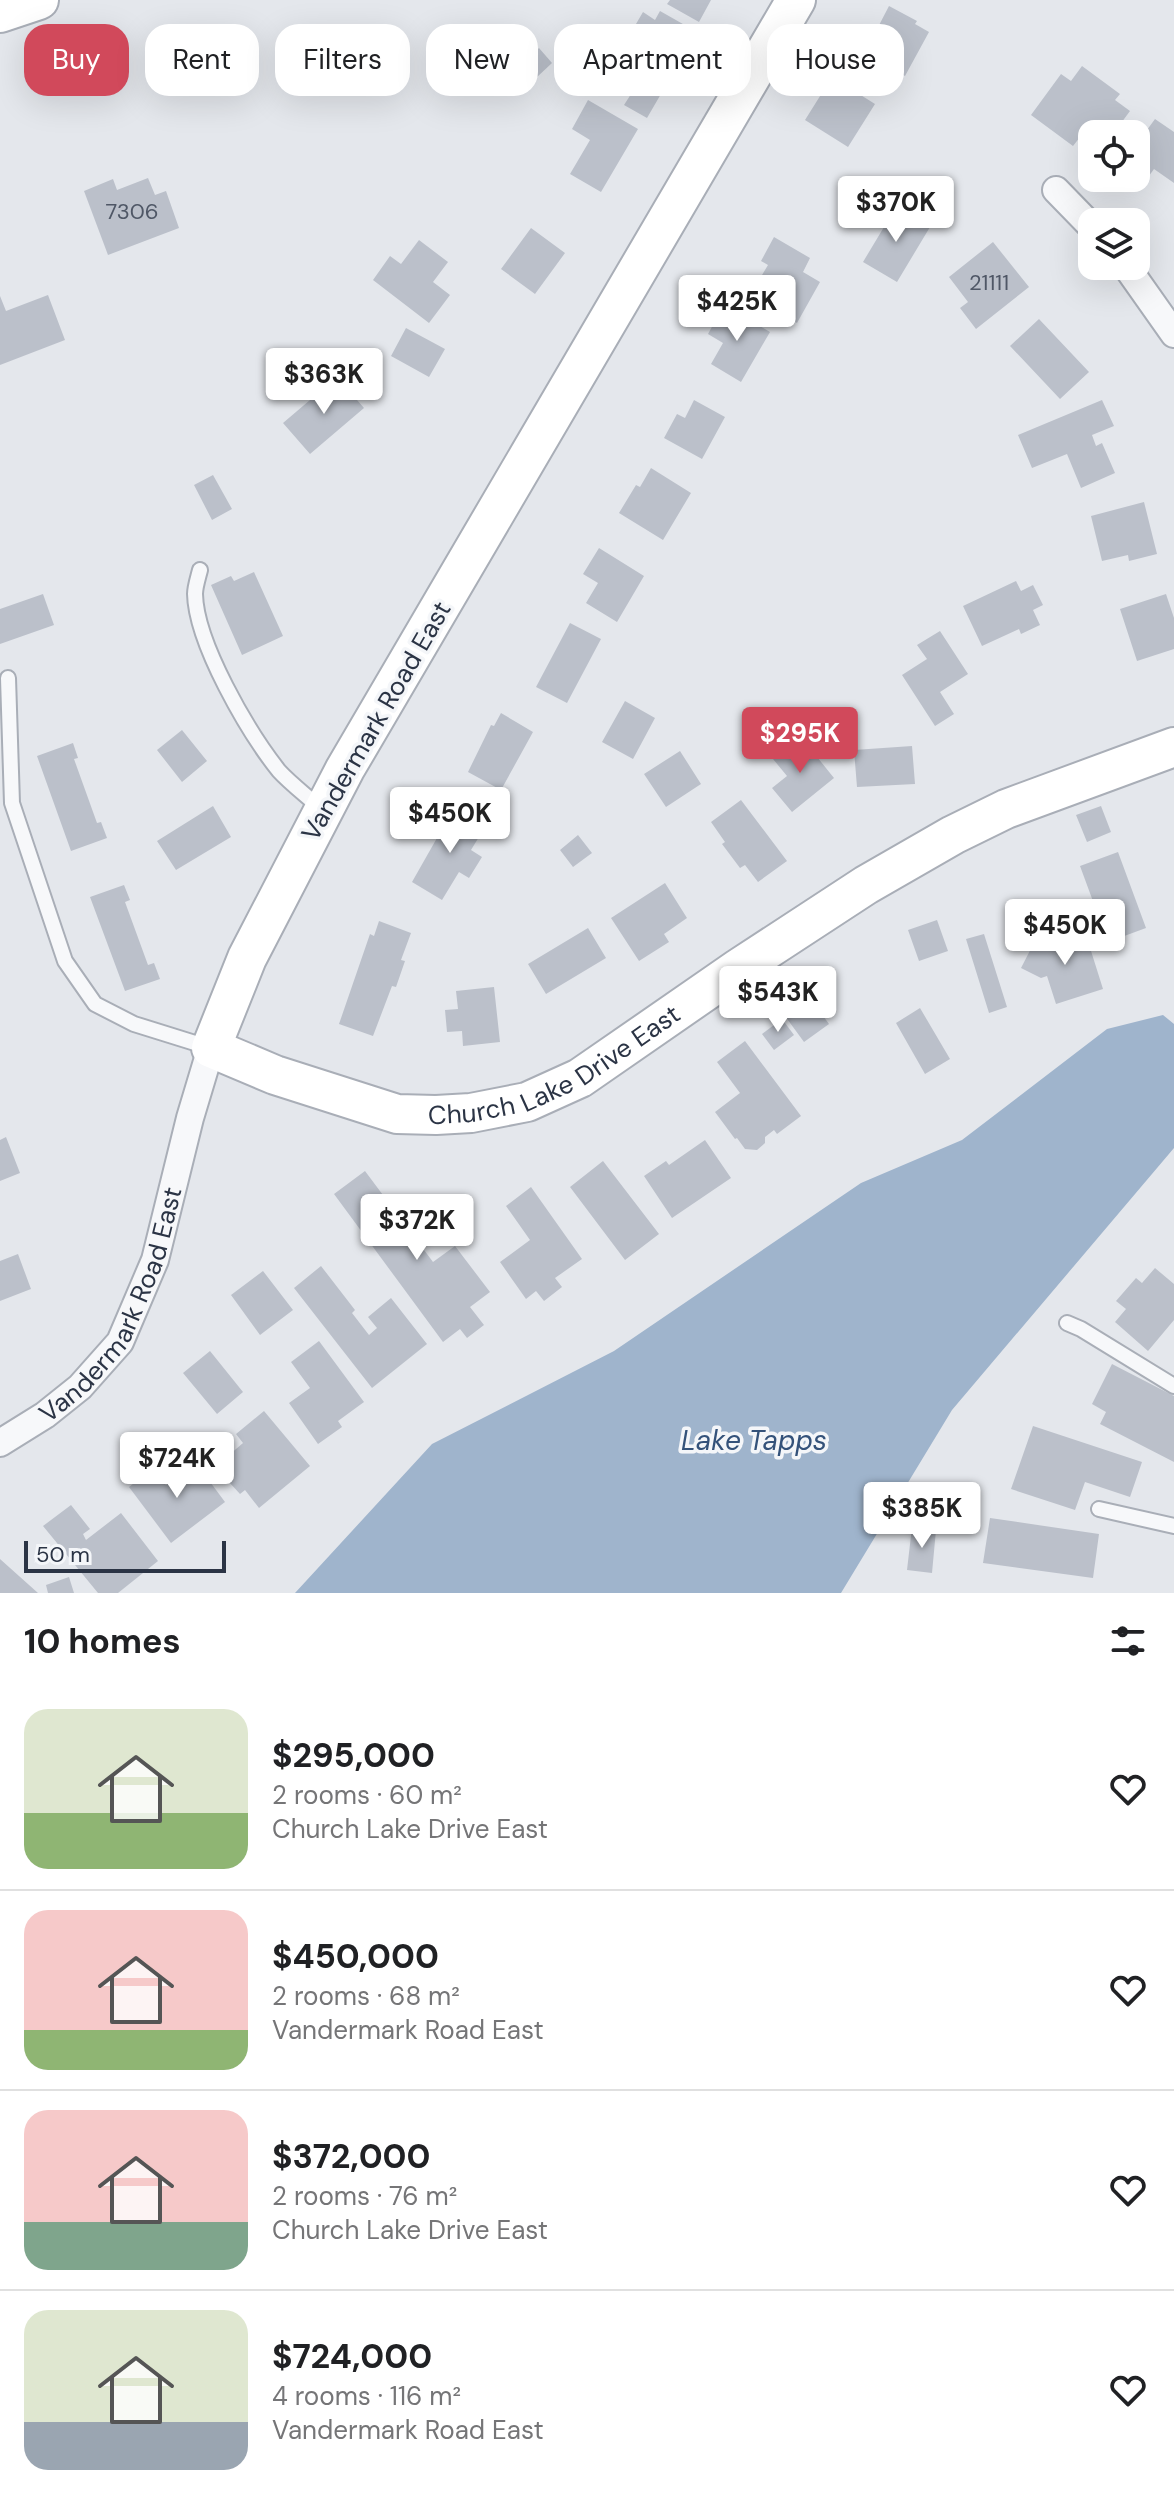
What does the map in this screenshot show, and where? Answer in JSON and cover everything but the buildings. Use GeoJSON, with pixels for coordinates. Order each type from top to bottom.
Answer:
{"type":"FeatureCollection","features":[{"type":"Feature","properties":{"kind":"street"},"geometry":{"type":"LineString","coordinates":[[0,13],[39,0]]}},
{"type":"Feature","properties":{"kind":"street","name":"Vandermark Road East"},"geometry":{"type":"LineString","coordinates":[[0,1443],[45,1415],[80,1387],[120,1342],[155,1260],[190,1118],[211,1048],[247,958],[345,769],[796,0]]}},
{"type":"Feature","properties":{"kind":"street"},"geometry":{"type":"LineString","coordinates":[[1056,190],[1078,213]]}},
{"type":"Feature","properties":{"kind":"street"},"geometry":{"type":"LineString","coordinates":[[1136,280],[1174,334]]}},
{"type":"Feature","properties":{"kind":"street","name":"Church Lake Drive East"},"geometry":{"type":"LineString","coordinates":[[211,1048],[275,1075],[397,1114],[471,1113],[527,1102],[580,1078],[853,893],[953,835],[1006,809],[1174,747]]}},
{"type":"Feature","properties":{"kind":"lane"},"geometry":{"type":"LineString","coordinates":[[200,570],[195,593],[202,635],[221,675],[280,772],[324,811]]}},
{"type":"Feature","properties":{"kind":"lane"},"geometry":{"type":"LineString","coordinates":[[8,678],[12,803],[65,961],[95,1004],[134,1024],[211,1048]]}},
{"type":"Feature","properties":{"kind":"lane"},"geometry":{"type":"LineString","coordinates":[[1067,1323],[1174,1386]]}},
{"type":"Feature","properties":{"kind":"lane"},"geometry":{"type":"LineString","coordinates":[[1099,1509],[1174,1526]]}},
{"type":"Feature","properties":{"kind":"water","name":"Lake Tapps"},"geometry":{"type":"Polygon","coordinates":[[[1163,1015],[1174,1024],[1174,1148],[952,1410],[841,1593],[295,1593],[432,1444],[614,1351],[861,1183],[962,1140],[1107,1029],[1163,1015]]]}}]}
